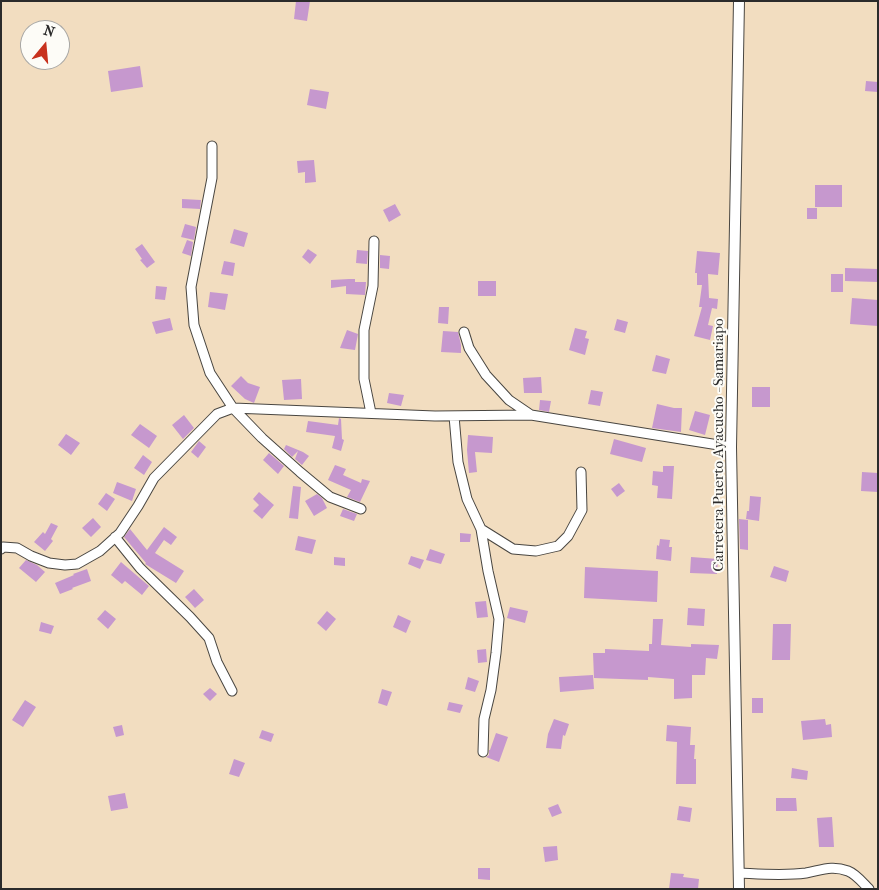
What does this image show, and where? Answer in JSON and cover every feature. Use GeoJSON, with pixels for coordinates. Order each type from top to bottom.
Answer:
{"type":"FeatureCollection","features":[{"type":"Feature","properties":{"kind":"street","name":"Carretera Puerto Ayacucho - Samariapo"},"geometry":{"type":"LineString","coordinates":[[739,1],[731,447],[739,889]]}},
{"type":"Feature","properties":{"kind":"street"},"geometry":{"type":"LineString","coordinates":[[212,146],[212,178],[191,287],[194,325],[210,372],[233,408],[268,444],[330,497],[361,509]]}},
{"type":"Feature","properties":{"kind":"street"},"geometry":{"type":"LineString","coordinates":[[371,413],[364,379],[364,330],[373,286],[374,241]]}},
{"type":"Feature","properties":{"kind":"street"},"geometry":{"type":"LineString","coordinates":[[464,332],[469,348],[486,375],[510,400],[531,415]]}},
{"type":"Feature","properties":{"kind":"street"},"geometry":{"type":"LineString","coordinates":[[1,549],[3,547],[17,548],[49,563],[65,565],[77,564],[100,551],[120,533],[154,478],[217,414],[233,408],[454,416],[531,415],[731,447]]}},
{"type":"Feature","properties":{"kind":"street"},"geometry":{"type":"LineString","coordinates":[[454,416],[458,462],[467,499],[481,529],[498,619],[496,652],[484,719],[484,752]]}},
{"type":"Feature","properties":{"kind":"street"},"geometry":{"type":"LineString","coordinates":[[481,529],[513,549],[536,551],[558,546],[568,536],[582,510],[581,472]]}},
{"type":"Feature","properties":{"kind":"street"},"geometry":{"type":"LineString","coordinates":[[115,537],[140,568],[209,638],[217,662],[232,691]]}},
{"type":"Feature","properties":{"kind":"street"},"geometry":{"type":"LineString","coordinates":[[739,873],[806,873],[833,867],[850,872],[870,889]]}},
{"type":"Feature","properties":{"kind":"building"},"geometry":{"type":"Polygon","coordinates":[[[296,1],[310,1],[307,21],[294,19],[296,1]]]}},
{"type":"Feature","properties":{"kind":"building"},"geometry":{"type":"Polygon","coordinates":[[[140,66],[143,87],[111,92],[108,71],[140,66]]]}},
{"type":"Feature","properties":{"kind":"building"},"geometry":{"type":"Polygon","coordinates":[[[866,81],[878,82],[878,92],[865,91],[866,81]]]}},
{"type":"Feature","properties":{"kind":"building"},"geometry":{"type":"Polygon","coordinates":[[[310,89],[329,92],[326,109],[307,105],[310,89]]]}},
{"type":"Feature","properties":{"kind":"building"},"geometry":{"type":"Polygon","coordinates":[[[314,160],[316,182],[305,183],[305,172],[298,173],[297,161],[314,160]]]}},
{"type":"Feature","properties":{"kind":"building"},"geometry":{"type":"Polygon","coordinates":[[[815,185],[842,185],[842,207],[815,207],[815,185]]]}},
{"type":"Feature","properties":{"kind":"building"},"geometry":{"type":"Polygon","coordinates":[[[182,199],[201,200],[200,209],[182,208],[182,199]]]}},
{"type":"Feature","properties":{"kind":"building"},"geometry":{"type":"Polygon","coordinates":[[[395,204],[401,215],[389,222],[383,210],[395,204]]]}},
{"type":"Feature","properties":{"kind":"building"},"geometry":{"type":"Polygon","coordinates":[[[807,208],[817,208],[817,219],[807,219],[807,208]]]}},
{"type":"Feature","properties":{"kind":"building"},"geometry":{"type":"Polygon","coordinates":[[[185,224],[196,227],[194,240],[181,237],[185,224]]]}},
{"type":"Feature","properties":{"kind":"building"},"geometry":{"type":"Polygon","coordinates":[[[234,229],[248,233],[244,247],[230,243],[234,229]]]}},
{"type":"Feature","properties":{"kind":"building"},"geometry":{"type":"Polygon","coordinates":[[[187,240],[193,242],[191,256],[182,253],[187,240]]]}},
{"type":"Feature","properties":{"kind":"building"},"geometry":{"type":"Polygon","coordinates":[[[142,244],[155,262],[147,268],[140,260],[142,259],[135,249],[142,244]]]}},
{"type":"Feature","properties":{"kind":"building"},"geometry":{"type":"Polygon","coordinates":[[[308,249],[317,255],[310,264],[302,257],[308,249]]]}},
{"type":"Feature","properties":{"kind":"building"},"geometry":{"type":"Polygon","coordinates":[[[357,250],[368,251],[367,264],[356,263],[357,250]]]}},
{"type":"Feature","properties":{"kind":"building"},"geometry":{"type":"Polygon","coordinates":[[[697,251],[720,253],[718,275],[708,274],[709,298],[718,299],[717,309],[712,308],[708,325],[713,326],[710,340],[694,336],[702,307],[699,307],[702,285],[697,285],[697,273],[695,273],[697,251]]]}},
{"type":"Feature","properties":{"kind":"building"},"geometry":{"type":"Polygon","coordinates":[[[380,255],[390,256],[389,269],[380,268],[380,255]]]}},
{"type":"Feature","properties":{"kind":"building"},"geometry":{"type":"Polygon","coordinates":[[[224,261],[235,263],[233,276],[221,274],[224,261]]]}},
{"type":"Feature","properties":{"kind":"building"},"geometry":{"type":"Polygon","coordinates":[[[845,268],[878,269],[878,282],[845,281],[845,268]]]}},
{"type":"Feature","properties":{"kind":"building"},"geometry":{"type":"Polygon","coordinates":[[[831,274],[843,274],[843,292],[831,292],[831,274]]]}},
{"type":"Feature","properties":{"kind":"building"},"geometry":{"type":"Polygon","coordinates":[[[355,279],[355,282],[366,282],[365,295],[346,294],[346,286],[331,288],[331,280],[355,279]]]}},
{"type":"Feature","properties":{"kind":"building"},"geometry":{"type":"Polygon","coordinates":[[[478,281],[496,281],[496,296],[478,296],[478,281]]]}},
{"type":"Feature","properties":{"kind":"building"},"geometry":{"type":"Polygon","coordinates":[[[156,286],[167,287],[165,300],[155,299],[156,286]]]}},
{"type":"Feature","properties":{"kind":"building"},"geometry":{"type":"Polygon","coordinates":[[[210,292],[228,294],[225,310],[208,307],[210,292]]]}},
{"type":"Feature","properties":{"kind":"building"},"geometry":{"type":"Polygon","coordinates":[[[852,298],[878,300],[878,326],[850,324],[852,298]]]}},
{"type":"Feature","properties":{"kind":"building"},"geometry":{"type":"Polygon","coordinates":[[[439,307],[449,307],[448,324],[438,323],[439,307]]]}},
{"type":"Feature","properties":{"kind":"building"},"geometry":{"type":"Polygon","coordinates":[[[170,318],[173,330],[156,334],[152,322],[170,318]]]}},
{"type":"Feature","properties":{"kind":"building"},"geometry":{"type":"Polygon","coordinates":[[[617,319],[628,322],[625,333],[614,330],[617,319]]]}},
{"type":"Feature","properties":{"kind":"building"},"geometry":{"type":"Polygon","coordinates":[[[575,328],[587,331],[585,338],[589,339],[585,355],[569,350],[575,328]]]}},
{"type":"Feature","properties":{"kind":"building"},"geometry":{"type":"Polygon","coordinates":[[[347,330],[358,334],[355,350],[340,348],[347,330]]]}},
{"type":"Feature","properties":{"kind":"building"},"geometry":{"type":"Polygon","coordinates":[[[443,331],[458,332],[461,353],[441,352],[443,331]]]}},
{"type":"Feature","properties":{"kind":"building"},"geometry":{"type":"Polygon","coordinates":[[[656,355],[670,359],[666,374],[652,371],[656,355]]]}},
{"type":"Feature","properties":{"kind":"building"},"geometry":{"type":"Polygon","coordinates":[[[241,376],[248,383],[260,387],[254,403],[245,399],[231,386],[241,376]]]}},
{"type":"Feature","properties":{"kind":"building"},"geometry":{"type":"Polygon","coordinates":[[[541,377],[542,393],[524,393],[523,378],[541,377]]]}},
{"type":"Feature","properties":{"kind":"building"},"geometry":{"type":"Polygon","coordinates":[[[301,379],[302,399],[284,400],[282,380],[301,379]]]}},
{"type":"Feature","properties":{"kind":"building"},"geometry":{"type":"Polygon","coordinates":[[[752,387],[770,387],[770,407],[752,407],[752,387]]]}},
{"type":"Feature","properties":{"kind":"building"},"geometry":{"type":"Polygon","coordinates":[[[591,390],[603,392],[600,406],[588,404],[591,390]]]}},
{"type":"Feature","properties":{"kind":"building"},"geometry":{"type":"Polygon","coordinates":[[[389,393],[404,395],[401,406],[387,403],[389,393]]]}},
{"type":"Feature","properties":{"kind":"building"},"geometry":{"type":"Polygon","coordinates":[[[540,400],[551,401],[549,412],[539,410],[540,400]]]}},
{"type":"Feature","properties":{"kind":"building"},"geometry":{"type":"Polygon","coordinates":[[[657,404],[682,408],[681,432],[652,428],[657,404]]]}},
{"type":"Feature","properties":{"kind":"building"},"geometry":{"type":"Polygon","coordinates":[[[695,411],[710,415],[705,435],[689,430],[695,411]]]}},
{"type":"Feature","properties":{"kind":"building"},"geometry":{"type":"Polygon","coordinates":[[[184,415],[194,428],[183,439],[172,425],[184,415]]]}},
{"type":"Feature","properties":{"kind":"building"},"geometry":{"type":"Polygon","coordinates":[[[339,418],[341,419],[342,439],[344,440],[341,451],[332,448],[335,436],[306,432],[308,421],[338,425],[339,418]]]}},
{"type":"Feature","properties":{"kind":"building"},"geometry":{"type":"Polygon","coordinates":[[[140,424],[157,436],[149,448],[131,435],[140,424]]]}},
{"type":"Feature","properties":{"kind":"building"},"geometry":{"type":"Polygon","coordinates":[[[66,434],[80,443],[71,455],[58,445],[66,434]]]}},
{"type":"Feature","properties":{"kind":"building"},"geometry":{"type":"Polygon","coordinates":[[[468,435],[493,437],[492,453],[475,452],[477,472],[469,473],[468,435]]]}},
{"type":"Feature","properties":{"kind":"building"},"geometry":{"type":"Polygon","coordinates":[[[614,439],[646,448],[642,462],[610,454],[614,439]]]}},
{"type":"Feature","properties":{"kind":"building"},"geometry":{"type":"Polygon","coordinates":[[[199,441],[206,447],[198,458],[191,452],[199,441]]]}},
{"type":"Feature","properties":{"kind":"building"},"geometry":{"type":"Polygon","coordinates":[[[286,445],[309,456],[302,465],[295,459],[298,451],[292,457],[284,449],[286,445]]]}},
{"type":"Feature","properties":{"kind":"building"},"geometry":{"type":"Polygon","coordinates":[[[269,453],[284,466],[278,474],[263,460],[269,453]]]}},
{"type":"Feature","properties":{"kind":"building"},"geometry":{"type":"Polygon","coordinates":[[[143,455],[152,462],[144,475],[134,468],[143,455]]]}},
{"type":"Feature","properties":{"kind":"building"},"geometry":{"type":"Polygon","coordinates":[[[335,465],[346,469],[343,475],[361,483],[362,479],[370,481],[360,502],[347,497],[351,490],[328,480],[335,465]]]}},
{"type":"Feature","properties":{"kind":"building"},"geometry":{"type":"Polygon","coordinates":[[[663,466],[674,466],[672,499],[657,498],[658,486],[652,485],[653,471],[663,472],[663,466]]]}},
{"type":"Feature","properties":{"kind":"building"},"geometry":{"type":"Polygon","coordinates":[[[862,472],[878,473],[878,492],[861,491],[862,472]]]}},
{"type":"Feature","properties":{"kind":"building"},"geometry":{"type":"Polygon","coordinates":[[[117,482],[136,489],[132,501],[113,493],[117,482]]]}},
{"type":"Feature","properties":{"kind":"building"},"geometry":{"type":"Polygon","coordinates":[[[619,483],[625,491],[617,497],[611,489],[619,483]]]}},
{"type":"Feature","properties":{"kind":"building"},"geometry":{"type":"Polygon","coordinates":[[[293,486],[301,487],[298,519],[289,518],[293,486]]]}},
{"type":"Feature","properties":{"kind":"building"},"geometry":{"type":"Polygon","coordinates":[[[259,492],[274,505],[262,519],[253,511],[259,505],[253,499],[259,492]]]}},
{"type":"Feature","properties":{"kind":"building"},"geometry":{"type":"Polygon","coordinates":[[[106,493],[115,499],[107,511],[98,504],[106,493]]]}},
{"type":"Feature","properties":{"kind":"building"},"geometry":{"type":"Polygon","coordinates":[[[317,494],[322,498],[327,508],[314,516],[305,501],[317,494]]]}},
{"type":"Feature","properties":{"kind":"building"},"geometry":{"type":"Polygon","coordinates":[[[750,496],[761,497],[759,521],[746,519],[747,511],[749,511],[750,496]]]}},
{"type":"Feature","properties":{"kind":"building"},"geometry":{"type":"Polygon","coordinates":[[[343,509],[357,514],[354,521],[340,516],[343,509]]]}},
{"type":"Feature","properties":{"kind":"building"},"geometry":{"type":"Polygon","coordinates":[[[93,518],[101,527],[91,537],[82,528],[93,518]]]}},
{"type":"Feature","properties":{"kind":"building"},"geometry":{"type":"Polygon","coordinates":[[[739,519],[748,520],[748,550],[740,549],[739,519]]]}},
{"type":"Feature","properties":{"kind":"building"},"geometry":{"type":"Polygon","coordinates":[[[51,523],[58,526],[51,539],[53,541],[45,551],[34,542],[43,532],[45,534],[51,523]]]}},
{"type":"Feature","properties":{"kind":"building"},"geometry":{"type":"Polygon","coordinates":[[[164,527],[177,537],[171,545],[164,540],[155,553],[184,571],[176,583],[145,564],[124,537],[130,529],[147,550],[164,527]]]}},
{"type":"Feature","properties":{"kind":"building"},"geometry":{"type":"Polygon","coordinates":[[[460,533],[471,534],[470,542],[460,542],[460,533]]]}},
{"type":"Feature","properties":{"kind":"building"},"geometry":{"type":"Polygon","coordinates":[[[298,536],[316,540],[312,554],[295,550],[298,536]]]}},
{"type":"Feature","properties":{"kind":"building"},"geometry":{"type":"Polygon","coordinates":[[[660,539],[670,540],[669,547],[672,547],[671,561],[656,559],[657,545],[659,546],[660,539]]]}},
{"type":"Feature","properties":{"kind":"building"},"geometry":{"type":"Polygon","coordinates":[[[430,549],[445,554],[441,564],[426,560],[430,549]]]}},
{"type":"Feature","properties":{"kind":"building"},"geometry":{"type":"Polygon","coordinates":[[[411,556],[424,560],[420,569],[408,564],[411,556]]]}},
{"type":"Feature","properties":{"kind":"building"},"geometry":{"type":"Polygon","coordinates":[[[334,557],[345,558],[345,566],[334,565],[334,557]]]}},
{"type":"Feature","properties":{"kind":"building"},"geometry":{"type":"Polygon","coordinates":[[[691,557],[718,559],[717,574],[690,573],[691,557]]]}},
{"type":"Feature","properties":{"kind":"building"},"geometry":{"type":"Polygon","coordinates":[[[26,560],[37,565],[45,572],[36,582],[19,568],[26,560]]]}},
{"type":"Feature","properties":{"kind":"building"},"geometry":{"type":"Polygon","coordinates":[[[121,562],[149,586],[142,595],[125,581],[122,584],[111,575],[121,562]]]}},
{"type":"Feature","properties":{"kind":"building"},"geometry":{"type":"Polygon","coordinates":[[[774,566],[789,571],[786,582],[770,577],[774,566]]]}},
{"type":"Feature","properties":{"kind":"building"},"geometry":{"type":"Polygon","coordinates":[[[585,567],[658,571],[657,602],[584,598],[585,567]]]}},
{"type":"Feature","properties":{"kind":"building"},"geometry":{"type":"Polygon","coordinates":[[[87,569],[91,581],[60,594],[55,583],[87,569]]]}},
{"type":"Feature","properties":{"kind":"building"},"geometry":{"type":"Polygon","coordinates":[[[194,589],[204,600],[195,608],[185,597],[194,589]]]}},
{"type":"Feature","properties":{"kind":"building"},"geometry":{"type":"Polygon","coordinates":[[[486,601],[488,617],[477,618],[475,602],[486,601]]]}},
{"type":"Feature","properties":{"kind":"building"},"geometry":{"type":"Polygon","coordinates":[[[510,607],[528,611],[525,623],[507,618],[510,607]]]}},
{"type":"Feature","properties":{"kind":"building"},"geometry":{"type":"Polygon","coordinates":[[[688,608],[705,609],[704,626],[687,625],[688,608]]]}},
{"type":"Feature","properties":{"kind":"building"},"geometry":{"type":"Polygon","coordinates":[[[105,610],[116,619],[108,629],[97,619],[105,610]]]}},
{"type":"Feature","properties":{"kind":"building"},"geometry":{"type":"Polygon","coordinates":[[[327,611],[336,619],[326,631],[317,623],[327,611]]]}},
{"type":"Feature","properties":{"kind":"building"},"geometry":{"type":"Polygon","coordinates":[[[398,615],[411,621],[406,633],[393,627],[398,615]]]}},
{"type":"Feature","properties":{"kind":"building"},"geometry":{"type":"Polygon","coordinates":[[[653,619],[663,619],[661,645],[691,647],[691,644],[719,645],[717,659],[706,658],[705,675],[692,675],[692,698],[674,699],[674,679],[648,677],[648,680],[594,678],[593,653],[605,653],[605,649],[649,651],[649,644],[652,644],[653,619]]]}},
{"type":"Feature","properties":{"kind":"building"},"geometry":{"type":"Polygon","coordinates":[[[41,622],[54,626],[51,634],[39,631],[41,622]]]}},
{"type":"Feature","properties":{"kind":"building"},"geometry":{"type":"Polygon","coordinates":[[[773,624],[791,624],[790,660],[772,660],[773,624]]]}},
{"type":"Feature","properties":{"kind":"building"},"geometry":{"type":"Polygon","coordinates":[[[486,649],[487,662],[478,663],[477,650],[486,649]]]}},
{"type":"Feature","properties":{"kind":"building"},"geometry":{"type":"Polygon","coordinates":[[[593,675],[594,689],[560,692],[559,677],[593,675]]]}},
{"type":"Feature","properties":{"kind":"building"},"geometry":{"type":"Polygon","coordinates":[[[468,677],[479,681],[475,692],[465,689],[468,677]]]}},
{"type":"Feature","properties":{"kind":"building"},"geometry":{"type":"Polygon","coordinates":[[[210,688],[217,694],[210,701],[203,694],[210,688]]]}},
{"type":"Feature","properties":{"kind":"building"},"geometry":{"type":"Polygon","coordinates":[[[382,689],[392,692],[387,706],[378,703],[382,689]]]}},
{"type":"Feature","properties":{"kind":"building"},"geometry":{"type":"Polygon","coordinates":[[[752,698],[763,698],[763,713],[752,713],[752,698]]]}},
{"type":"Feature","properties":{"kind":"building"},"geometry":{"type":"Polygon","coordinates":[[[25,700],[36,707],[23,727],[12,720],[25,700]]]}},
{"type":"Feature","properties":{"kind":"building"},"geometry":{"type":"Polygon","coordinates":[[[449,702],[463,705],[460,713],[447,710],[449,702]]]}},
{"type":"Feature","properties":{"kind":"building"},"geometry":{"type":"Polygon","coordinates":[[[554,719],[569,724],[565,736],[563,735],[561,749],[546,748],[548,734],[554,719]]]}},
{"type":"Feature","properties":{"kind":"building"},"geometry":{"type":"Polygon","coordinates":[[[825,719],[826,725],[831,724],[832,737],[803,740],[801,721],[825,719]]]}},
{"type":"Feature","properties":{"kind":"building"},"geometry":{"type":"Polygon","coordinates":[[[122,725],[124,735],[116,737],[113,727],[122,725]]]}},
{"type":"Feature","properties":{"kind":"building"},"geometry":{"type":"Polygon","coordinates":[[[667,725],[691,727],[690,745],[695,745],[696,784],[676,784],[677,742],[666,741],[667,725]]]}},
{"type":"Feature","properties":{"kind":"building"},"geometry":{"type":"Polygon","coordinates":[[[262,730],[274,734],[271,742],[259,738],[262,730]]]}},
{"type":"Feature","properties":{"kind":"building"},"geometry":{"type":"Polygon","coordinates":[[[496,733],[508,737],[499,762],[486,757],[489,755],[489,750],[496,733]]]}},
{"type":"Feature","properties":{"kind":"building"},"geometry":{"type":"Polygon","coordinates":[[[234,759],[245,763],[239,777],[229,774],[234,759]]]}},
{"type":"Feature","properties":{"kind":"building"},"geometry":{"type":"Polygon","coordinates":[[[792,768],[808,771],[807,780],[791,778],[792,768]]]}},
{"type":"Feature","properties":{"kind":"building"},"geometry":{"type":"Polygon","coordinates":[[[125,793],[128,808],[111,811],[108,796],[125,793]]]}},
{"type":"Feature","properties":{"kind":"building"},"geometry":{"type":"Polygon","coordinates":[[[776,798],[796,798],[797,811],[776,811],[776,798]]]}},
{"type":"Feature","properties":{"kind":"building"},"geometry":{"type":"Polygon","coordinates":[[[558,804],[562,813],[552,817],[548,808],[558,804]]]}},
{"type":"Feature","properties":{"kind":"building"},"geometry":{"type":"Polygon","coordinates":[[[679,806],[692,808],[690,822],[677,820],[679,806]]]}},
{"type":"Feature","properties":{"kind":"building"},"geometry":{"type":"Polygon","coordinates":[[[832,817],[834,847],[819,847],[817,818],[832,817]]]}},
{"type":"Feature","properties":{"kind":"building"},"geometry":{"type":"Polygon","coordinates":[[[557,846],[558,860],[545,862],[543,847],[557,846]]]}},
{"type":"Feature","properties":{"kind":"building"},"geometry":{"type":"Polygon","coordinates":[[[478,868],[490,868],[490,880],[478,879],[478,868]]]}},
{"type":"Feature","properties":{"kind":"building"},"geometry":{"type":"Polygon","coordinates":[[[671,873],[684,874],[683,877],[699,879],[698,889],[669,889],[671,873]]]}}]}
